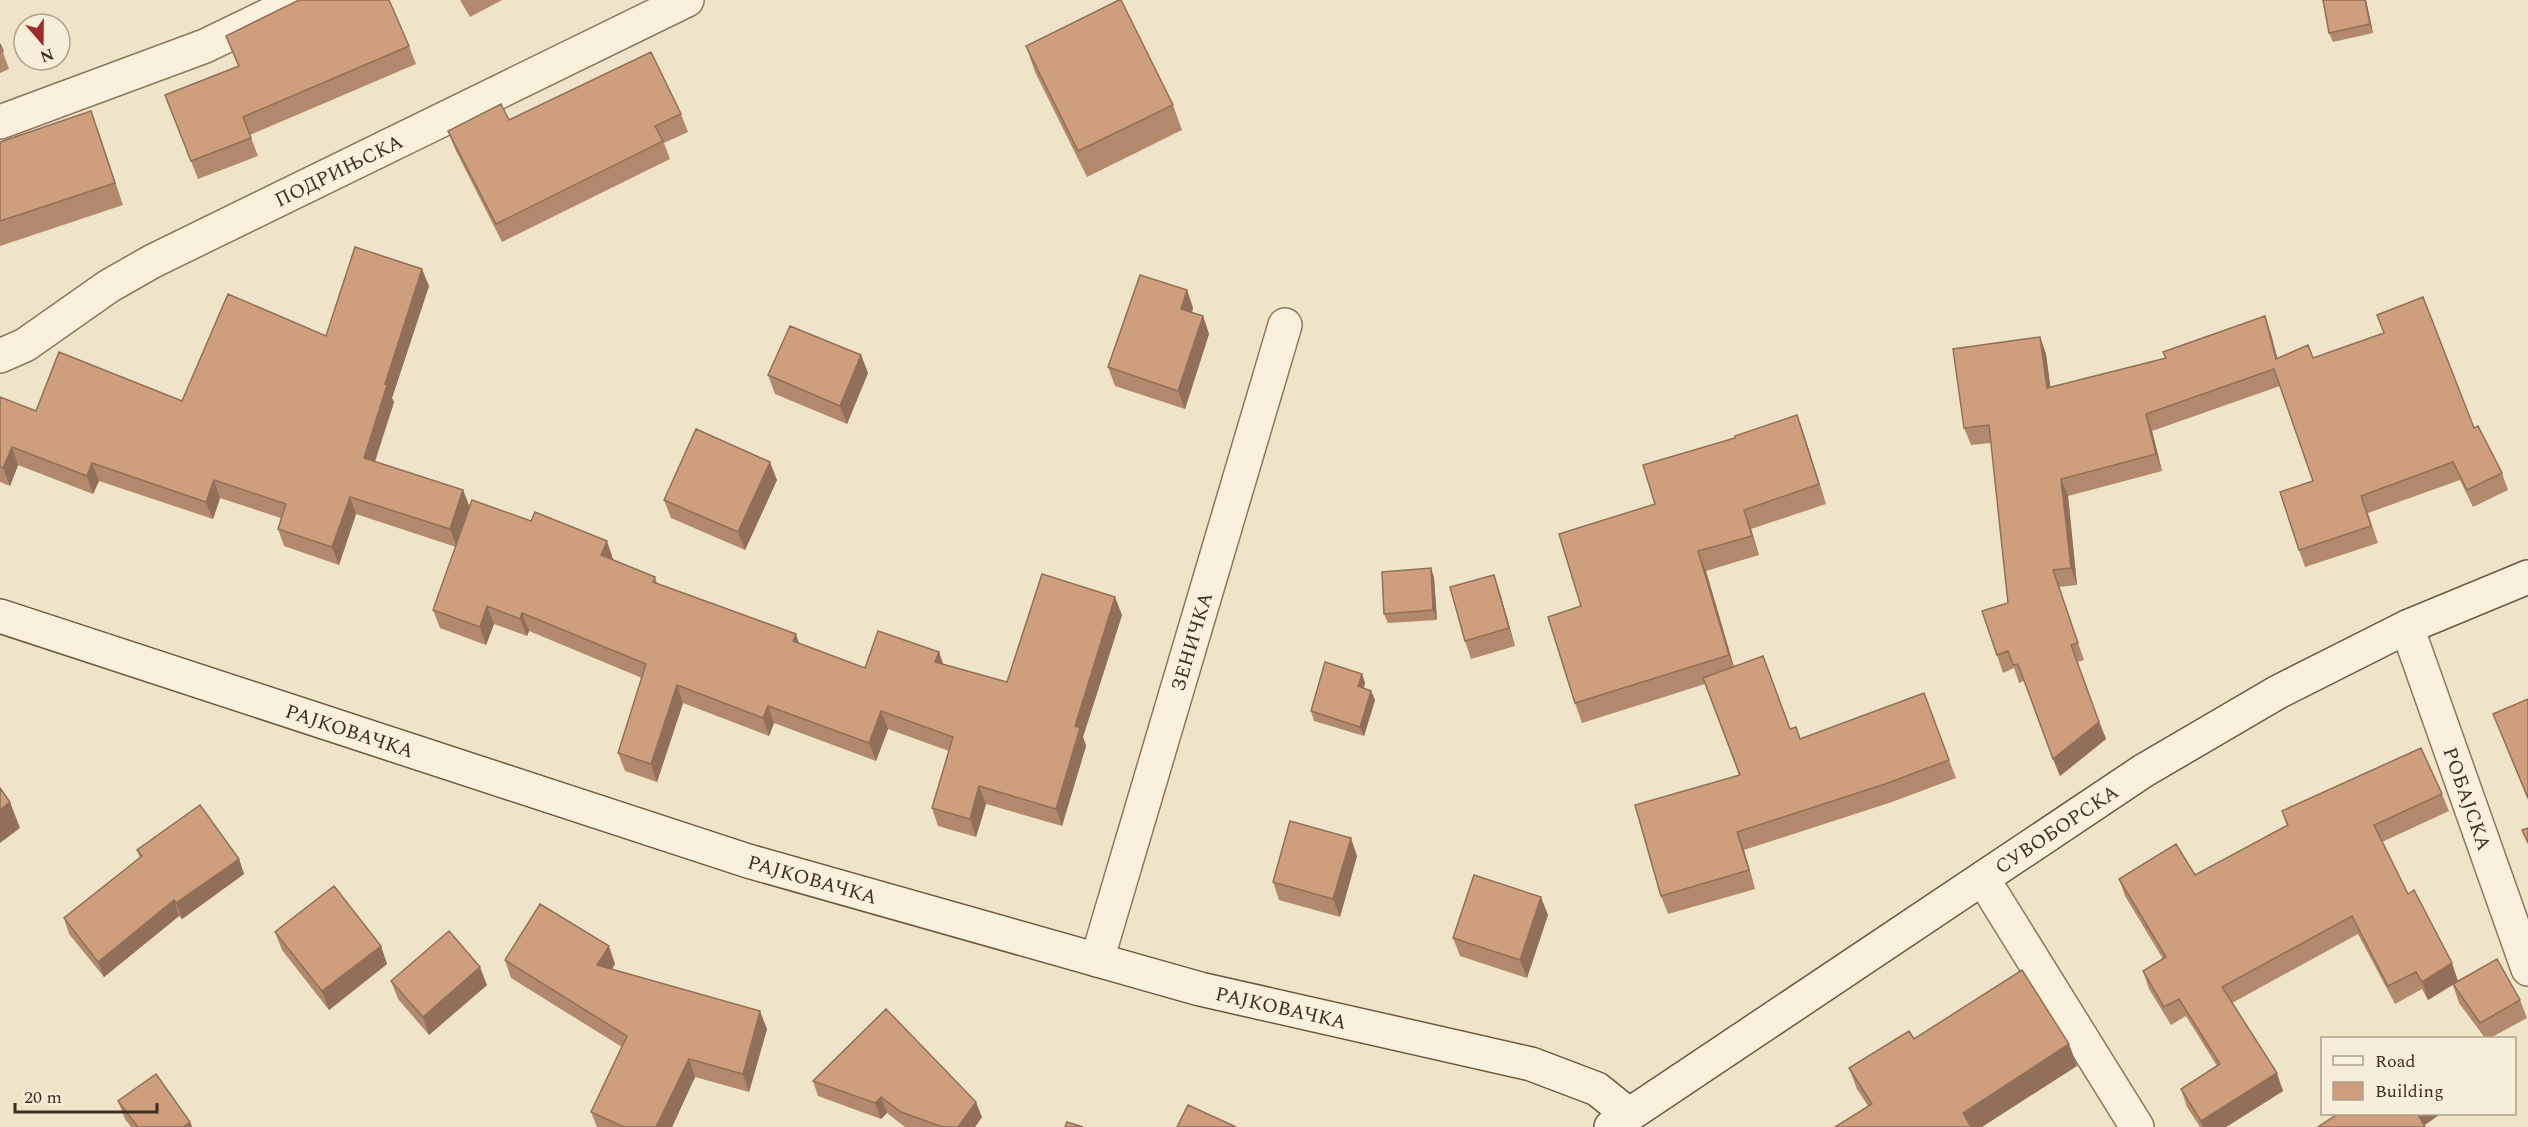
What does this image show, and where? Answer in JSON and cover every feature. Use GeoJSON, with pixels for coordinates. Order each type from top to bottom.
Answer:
{"type":"FeatureCollection","features":[{"type":"Feature","properties":{"kind":"main road"},"geometry":{"type":"LineString","coordinates":[[0,122],[205,46],[300,0]]}},
{"type":"Feature","properties":{"kind":"main road","name":"ПОДРИЊСКА"},"geometry":{"type":"LineString","coordinates":[[0,356],[25,345],[109,286],[153,261],[687,0]]}},
{"type":"Feature","properties":{"kind":"main road","name":"ЗЕНИЧКА"},"geometry":{"type":"LineString","coordinates":[[1097,960],[1285,325]]}},
{"type":"Feature","properties":{"kind":"main road","name":"СУВОБОРСКА"},"geometry":{"type":"LineString","coordinates":[[1625,1123],[1832,977],[2143,771],[2278,692],[2407,627],[2528,577]]}},
{"type":"Feature","properties":{"kind":"main road","name":"РАЈКОВАЧКА"},"geometry":{"type":"LineString","coordinates":[[0,616],[748,861],[1200,989],[1531,1064],[1597,1089],[1625,1123]]}},
{"type":"Feature","properties":{"kind":"main road","name":"РОБАЈСКА"},"geometry":{"type":"LineString","coordinates":[[2407,627],[2528,969]]}},
{"type":"Feature","properties":{"kind":"main road"},"geometry":{"type":"LineString","coordinates":[[1983,879],[2137,1127]]}},
{"type":"Feature","properties":{"kind":"building"},"geometry":{"type":"Polygon","coordinates":[[[299,0],[389,0],[409,46],[243,117],[251,138],[191,161],[165,95],[239,66],[226,36],[299,0]]]}},
{"type":"Feature","properties":{"kind":"building"},"geometry":{"type":"Polygon","coordinates":[[[1119,0],[1173,105],[1078,151],[1026,46],[1119,0]]]}},
{"type":"Feature","properties":{"kind":"building"},"geometry":{"type":"Polygon","coordinates":[[[2323,0],[2365,0],[2370,24],[2329,33],[2323,0]]]}},
{"type":"Feature","properties":{"kind":"building"},"geometry":{"type":"Polygon","coordinates":[[[651,52],[681,114],[655,126],[663,141],[496,224],[448,131],[501,104],[509,120],[651,52]]]}},
{"type":"Feature","properties":{"kind":"building"},"geometry":{"type":"Polygon","coordinates":[[[91,111],[115,183],[0,221],[0,142],[91,111]]]}},
{"type":"Feature","properties":{"kind":"building"},"geometry":{"type":"Polygon","coordinates":[[[355,247],[422,269],[364,458],[463,490],[450,529],[350,497],[332,547],[278,529],[286,504],[214,480],[206,502],[92,463],[87,476],[12,447],[3,468],[0,467],[0,397],[36,411],[59,352],[182,401],[228,294],[326,336],[355,247]]]}},
{"type":"Feature","properties":{"kind":"building"},"geometry":{"type":"Polygon","coordinates":[[[1140,275],[1187,290],[1181,309],[1203,316],[1178,391],[1108,367],[1140,275]]]}},
{"type":"Feature","properties":{"kind":"building"},"geometry":{"type":"Polygon","coordinates":[[[2423,297],[2474,428],[2478,426],[2502,473],[2467,490],[2453,462],[2361,496],[2371,526],[2299,550],[2280,492],[2313,481],[2274,369],[2146,414],[2156,454],[2061,479],[2071,568],[2053,570],[2078,643],[2071,645],[2099,722],[2053,759],[2018,664],[2013,665],[2008,651],[1997,655],[1982,611],[2008,603],[1989,425],[1964,428],[1953,349],[2040,337],[2047,388],[2166,358],[2163,352],[2265,316],[2276,359],[2308,345],[2313,358],[2384,333],[2377,315],[2423,297]]]}},
{"type":"Feature","properties":{"kind":"building"},"geometry":{"type":"Polygon","coordinates":[[[790,326],[861,355],[840,406],[768,375],[790,326]]]}},
{"type":"Feature","properties":{"kind":"building"},"geometry":{"type":"Polygon","coordinates":[[[1797,415],[1819,484],[1744,510],[1752,536],[1698,551],[1729,655],[1575,703],[1548,617],[1581,606],[1559,534],[1655,504],[1643,465],[1735,438],[1735,436],[1797,415]]]}},
{"type":"Feature","properties":{"kind":"building"},"geometry":{"type":"Polygon","coordinates":[[[696,429],[770,462],[738,532],[664,500],[696,429]]]}},
{"type":"Feature","properties":{"kind":"building"},"geometry":{"type":"Polygon","coordinates":[[[472,500],[531,521],[535,512],[607,541],[601,555],[655,577],[653,582],[796,634],[793,641],[865,668],[878,631],[939,652],[935,662],[1007,682],[1042,574],[1115,597],[1075,726],[1080,728],[1056,809],[979,786],[970,819],[932,808],[953,737],[881,711],[869,743],[768,706],[763,718],[677,685],[651,764],[618,753],[646,664],[522,613],[520,619],[487,606],[480,627],[433,610],[472,500]]]}},
{"type":"Feature","properties":{"kind":"building"},"geometry":{"type":"Polygon","coordinates":[[[1431,568],[1433,610],[1384,614],[1382,572],[1431,568]]]}},
{"type":"Feature","properties":{"kind":"building"},"geometry":{"type":"Polygon","coordinates":[[[1494,575],[1509,628],[1465,641],[1450,587],[1494,575]]]}},
{"type":"Feature","properties":{"kind":"building"},"geometry":{"type":"Polygon","coordinates":[[[1763,656],[1790,729],[1796,727],[1800,739],[1924,693],[1949,760],[1885,784],[1737,832],[1749,870],[1661,896],[1635,805],[1740,775],[1703,678],[1763,656]]]}},
{"type":"Feature","properties":{"kind":"building"},"geometry":{"type":"Polygon","coordinates":[[[1325,662],[1362,674],[1358,686],[1371,691],[1360,727],[1311,711],[1325,662]]]}},
{"type":"Feature","properties":{"kind":"building"},"geometry":{"type":"Polygon","coordinates":[[[2528,699],[2528,798],[2493,714],[2528,699]]]}},
{"type":"Feature","properties":{"kind":"building"},"geometry":{"type":"Polygon","coordinates":[[[2421,748],[2442,794],[2374,825],[2408,894],[2414,890],[2452,963],[2422,982],[2416,972],[2388,986],[2352,916],[2222,987],[2277,1073],[2201,1121],[2181,1089],[2220,1064],[2179,999],[2164,1007],[2143,971],[2166,957],[2119,879],[2176,844],[2195,875],[2288,825],[2282,811],[2421,748]]]}},
{"type":"Feature","properties":{"kind":"building"},"geometry":{"type":"Polygon","coordinates":[[[0,788],[10,802],[0,810],[0,788]]]}},
{"type":"Feature","properties":{"kind":"building"},"geometry":{"type":"Polygon","coordinates":[[[200,805],[239,859],[176,903],[174,900],[98,962],[64,918],[142,856],[137,850],[200,805]]]}},
{"type":"Feature","properties":{"kind":"building"},"geometry":{"type":"Polygon","coordinates":[[[1290,821],[1351,838],[1333,899],[1273,882],[1290,821]]]}},
{"type":"Feature","properties":{"kind":"building"},"geometry":{"type":"Polygon","coordinates":[[[2528,828],[2528,843],[2522,830],[2528,828]]]}},
{"type":"Feature","properties":{"kind":"building"},"geometry":{"type":"Polygon","coordinates":[[[1474,875],[1541,897],[1520,960],[1453,938],[1474,875]]]}},
{"type":"Feature","properties":{"kind":"building"},"geometry":{"type":"Polygon","coordinates":[[[334,886],[381,946],[322,991],[275,932],[334,886]]]}},
{"type":"Feature","properties":{"kind":"building"},"geometry":{"type":"Polygon","coordinates":[[[540,904],[609,946],[597,965],[760,1011],[743,1074],[689,1059],[656,1127],[624,1127],[591,1112],[627,1036],[505,960],[540,904]]]}},
{"type":"Feature","properties":{"kind":"building"},"geometry":{"type":"Polygon","coordinates":[[[449,931],[480,967],[423,1017],[391,981],[449,931]]]}},
{"type":"Feature","properties":{"kind":"building"},"geometry":{"type":"Polygon","coordinates":[[[2497,959],[2520,1000],[2480,1023],[2453,984],[2497,959]]]}},
{"type":"Feature","properties":{"kind":"building"},"geometry":{"type":"Polygon","coordinates":[[[2022,970],[2069,1044],[1963,1113],[1971,1127],[1835,1127],[1872,1104],[1849,1068],[1909,1031],[1914,1039],[2022,970]]]}},
{"type":"Feature","properties":{"kind":"building"},"geometry":{"type":"Polygon","coordinates":[[[886,1009],[976,1102],[958,1127],[943,1127],[901,1112],[881,1097],[875,1103],[813,1081],[886,1009]]]}},
{"type":"Feature","properties":{"kind":"building"},"geometry":{"type":"Polygon","coordinates":[[[156,1074],[190,1122],[183,1127],[138,1127],[118,1101],[156,1074]]]}},
{"type":"Feature","properties":{"kind":"building"},"geometry":{"type":"Polygon","coordinates":[[[1188,1105],[1236,1127],[1177,1127],[1188,1105]]]}},
{"type":"Feature","properties":{"kind":"building"},"geometry":{"type":"Polygon","coordinates":[[[2336,1115],[2418,1115],[2425,1127],[2318,1127],[2336,1115]]]}},
{"type":"Feature","properties":{"kind":"building"},"geometry":{"type":"Polygon","coordinates":[[[1067,1122],[1083,1127],[1065,1127],[1067,1122]]]}}]}
